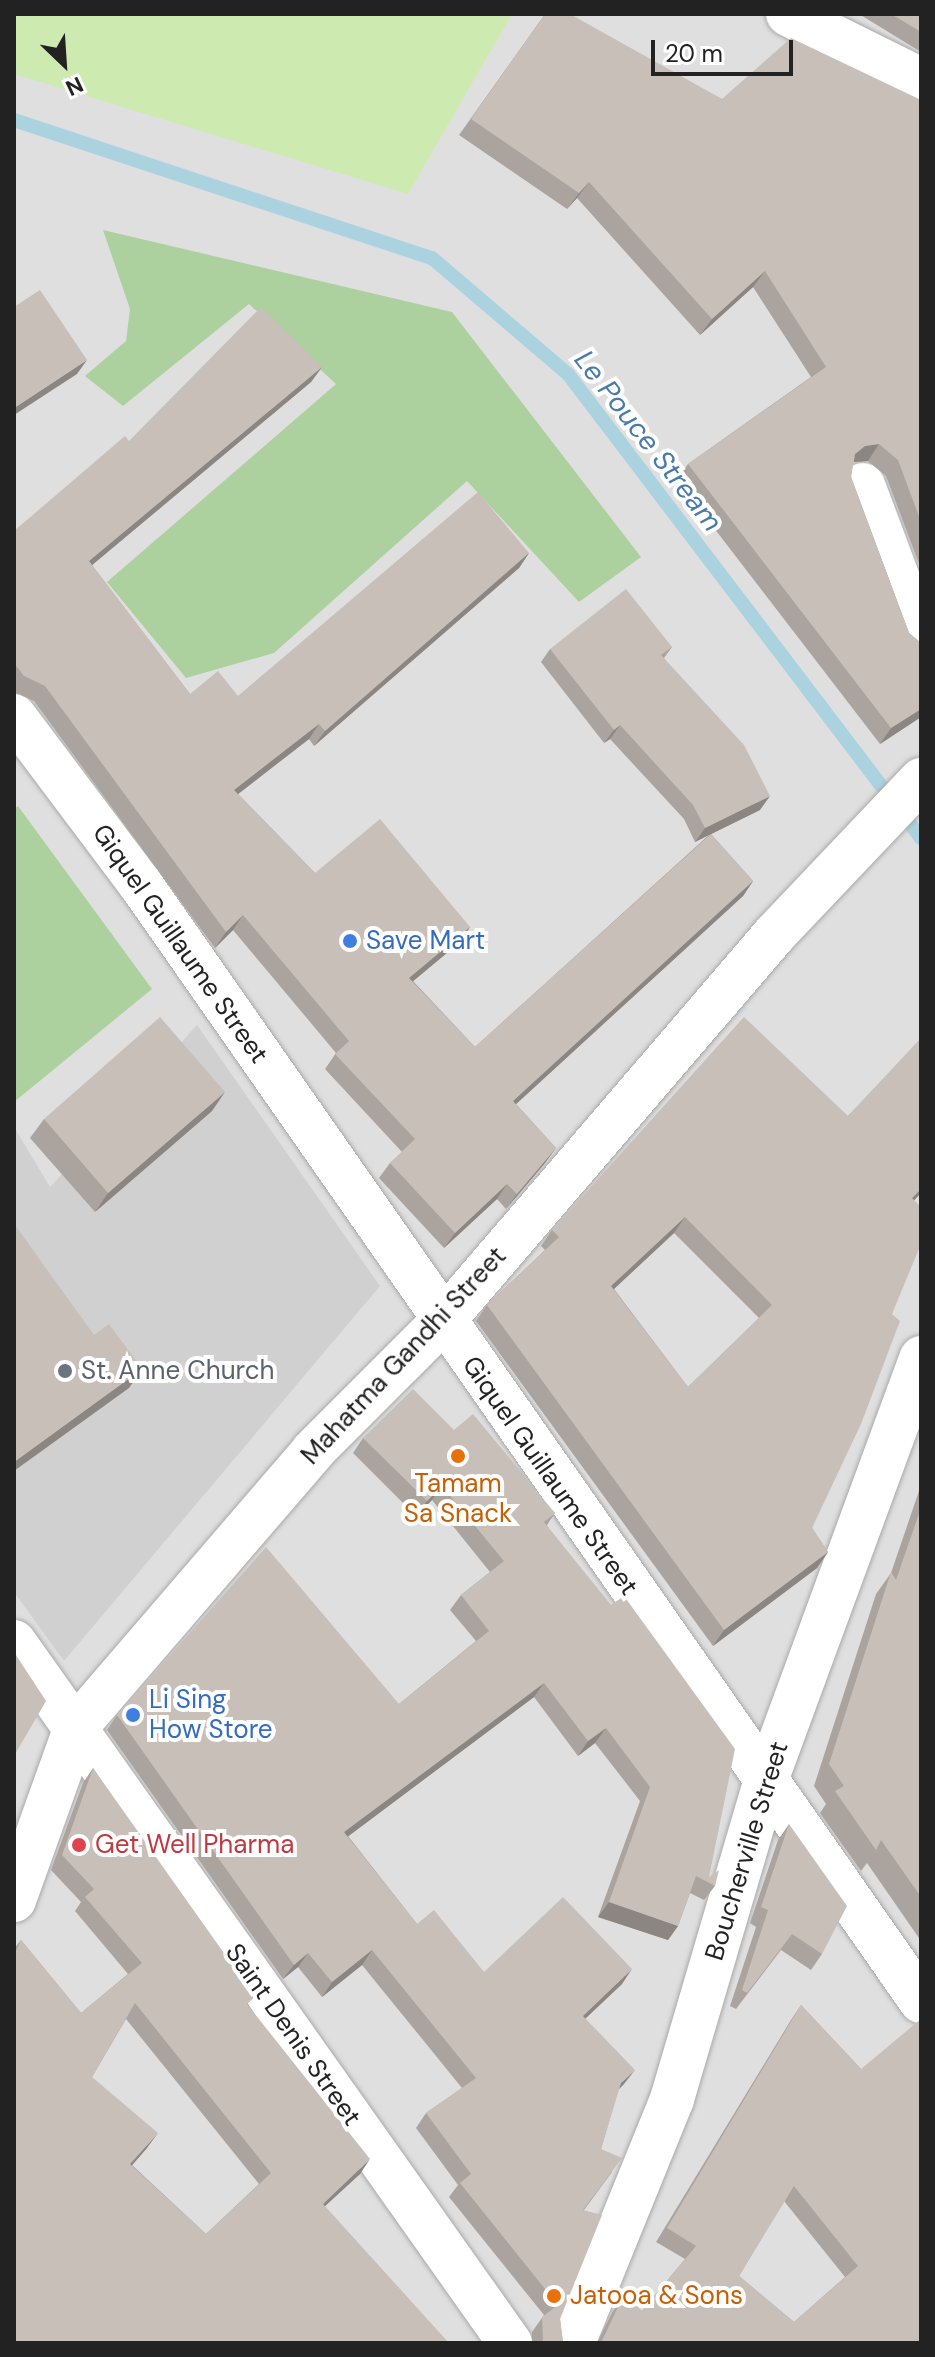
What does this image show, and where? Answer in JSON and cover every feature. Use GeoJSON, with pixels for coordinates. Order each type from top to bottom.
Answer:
{"type":"FeatureCollection","features":[{"type":"Feature","properties":{"kind":"street"},"geometry":{"type":"LineString","coordinates":[[788,14],[921,80]]}},
{"type":"Feature","properties":{"kind":"street"},"geometry":{"type":"LineString","coordinates":[[863,485],[921,640]]}},
{"type":"Feature","properties":{"kind":"street","name":"Giquel Guillaume Street"},"geometry":{"type":"LineString","coordinates":[[14,716],[141,885],[442,1322],[921,2001]]}},
{"type":"Feature","properties":{"kind":"street","name":"Mahatma Gandhi Street"},"geometry":{"type":"LineString","coordinates":[[14,1900],[76,1727],[313,1451],[442,1322],[842,863],[920,781]]}},
{"type":"Feature","properties":{"kind":"street","name":"Boucherville Street"},"geometry":{"type":"LineString","coordinates":[[573,2343],[672,2099],[765,1783],[921,1358]]}},
{"type":"Feature","properties":{"kind":"street","name":"Saint Denis Street"},"geometry":{"type":"LineString","coordinates":[[14,1642],[510,2343]]}},
{"type":"Feature","properties":{"kind":"shaded area"},"geometry":{"type":"Polygon","coordinates":[[[14,14],[921,14],[921,2343],[14,2343],[14,14]]]}},
{"type":"Feature","properties":{"kind":"shaded area"},"geometry":{"type":"Polygon","coordinates":[[[197,1025],[380,1286],[64,1661],[14,1592],[14,1127],[50,1187],[197,1025]]]}},
{"type":"Feature","properties":{"kind":"green space"},"geometry":{"type":"Polygon","coordinates":[[[14,14],[512,14],[408,194],[14,74],[14,14]]]}},
{"type":"Feature","properties":{"kind":"green space"},"geometry":{"type":"Polygon","coordinates":[[[103,230],[452,312],[641,557],[579,602],[467,481],[274,653],[186,678],[107,582],[336,384],[249,304],[123,406],[85,376],[126,341],[130,309],[103,230]]]}},
{"type":"Feature","properties":{"kind":"green space"},"geometry":{"type":"Polygon","coordinates":[[[18,806],[152,989],[14,1102],[14,809],[18,806]]]}},
{"type":"Feature","properties":{"kind":"building"},"geometry":{"type":"Polygon","coordinates":[[[545,14],[570,14],[722,99],[791,38],[921,100],[921,522],[898,460],[879,444],[865,446],[855,454],[851,477],[909,633],[921,643],[921,709],[891,728],[688,464],[826,367],[765,271],[712,319],[589,182],[579,193],[471,119],[545,14]]]}},
{"type":"Feature","properties":{"kind":"building"},"geometry":{"type":"Polygon","coordinates":[[[891,14],[921,14],[921,32],[891,14]]]}},
{"type":"Feature","properties":{"kind":"building"},"geometry":{"type":"Polygon","coordinates":[[[40,290],[87,360],[14,408],[14,307],[40,290]]]}},
{"type":"Feature","properties":{"kind":"building"},"geometry":{"type":"Polygon","coordinates":[[[261,307],[322,367],[89,561],[190,694],[218,671],[238,696],[478,492],[529,553],[325,731],[319,724],[234,790],[315,873],[380,819],[470,927],[409,978],[475,1047],[711,834],[753,881],[513,1101],[556,1148],[517,1194],[507,1184],[455,1233],[390,1163],[415,1139],[335,1054],[349,1041],[243,915],[226,932],[45,686],[24,676],[14,663],[14,531],[125,436],[129,441],[261,307]]]}},
{"type":"Feature","properties":{"kind":"building"},"geometry":{"type":"Polygon","coordinates":[[[626,589],[672,647],[661,655],[744,745],[770,796],[705,828],[693,805],[620,725],[614,730],[550,649],[626,589]]]}},
{"type":"Feature","properties":{"kind":"building"},"geometry":{"type":"Polygon","coordinates":[[[160,1017],[225,1092],[108,1193],[44,1119],[160,1017]]]}},
{"type":"Feature","properties":{"kind":"building"},"geometry":{"type":"Polygon","coordinates":[[[744,1017],[848,1116],[921,1040],[921,1189],[912,1198],[921,1207],[921,1244],[892,1314],[900,1321],[861,1424],[812,1528],[828,1552],[724,1630],[487,1305],[559,1237],[552,1230],[744,1017]],[[685,1217],[611,1286],[688,1387],[772,1305],[685,1217]]]}},
{"type":"Feature","properties":{"kind":"building","name":"St. Anne Church"},"geometry":{"type":"Polygon","coordinates":[[[15,1225],[94,1335],[109,1324],[142,1369],[14,1462],[15,1225]]]}},
{"type":"Feature","properties":{"kind":"building"},"geometry":{"type":"Polygon","coordinates":[[[413,1389],[454,1430],[473,1414],[555,1513],[544,1522],[611,1605],[624,1596],[735,1749],[709,1877],[719,1870],[715,1886],[696,1876],[678,1926],[609,1902],[650,1787],[606,1728],[588,1741],[544,1683],[344,1832],[417,1924],[434,1910],[484,1972],[563,1897],[632,1969],[583,2016],[635,2070],[621,2083],[601,2149],[622,2158],[583,2210],[602,2215],[560,2319],[563,2343],[538,2343],[543,2340],[542,2317],[558,2305],[460,2183],[471,2174],[426,2113],[476,2078],[372,1950],[332,1982],[308,1953],[294,1965],[117,1715],[266,1547],[399,1704],[489,1631],[461,1595],[504,1561],[442,1486],[427,1501],[363,1438],[413,1389]]]}},
{"type":"Feature","properties":{"kind":"building"},"geometry":{"type":"Polygon","coordinates":[[[921,1508],[921,1897],[881,1840],[876,1850],[835,1791],[844,1786],[829,1764],[891,1572],[896,1580],[921,1508]]]}},
{"type":"Feature","properties":{"kind":"building"},"geometry":{"type":"Polygon","coordinates":[[[14,1652],[46,1701],[14,1756],[14,1652]]]}},
{"type":"Feature","properties":{"kind":"building"},"geometry":{"type":"Polygon","coordinates":[[[93,1768],[255,1997],[247,2004],[370,2159],[323,2204],[449,2343],[14,2343],[14,1955],[21,1940],[81,2013],[142,1963],[85,1897],[94,1889],[62,1855],[93,1768]],[[135,2003],[92,2077],[158,2133],[130,2164],[206,2234],[271,2173],[135,2003]]]}},
{"type":"Feature","properties":{"kind":"building"},"geometry":{"type":"Polygon","coordinates":[[[789,1824],[847,1906],[822,1954],[792,1934],[747,1993],[742,1990],[768,1910],[761,1907],[789,1824]]]}},
{"type":"Feature","properties":{"kind":"building"},"geometry":{"type":"Polygon","coordinates":[[[801,2005],[861,2069],[921,2019],[921,2343],[601,2343],[623,2296],[642,2311],[696,2246],[667,2228],[801,2005]],[[794,2186],[739,2276],[794,2322],[858,2266],[794,2186]]]}},
{"type":"Feature","properties":{"kind":"waterway","name":"Le Pouce Stream"},"geometry":{"type":"LineString","coordinates":[[14,120],[432,258],[568,374],[921,838]]}},
{"type":"Feature","properties":{"kind":"place","name":"Save Mart"},"geometry":{"type":"Point","coordinates":[350,941]}},
{"type":"Feature","properties":{"kind":"place","name":"St. Anne Church"},"geometry":{"type":"Point","coordinates":[65,1371]}},
{"type":"Feature","properties":{"kind":"place","name":"Tamam Sa Snack"},"geometry":{"type":"Point","coordinates":[458,1456]}},
{"type":"Feature","properties":{"kind":"place","name":"Li Sing How Store"},"geometry":{"type":"Point","coordinates":[133,1715]}},
{"type":"Feature","properties":{"kind":"place","name":"Get Well Pharma"},"geometry":{"type":"Point","coordinates":[79,1845]}},
{"type":"Feature","properties":{"kind":"place","name":"Jatooa & Sons"},"geometry":{"type":"Point","coordinates":[554,2296]}}]}
